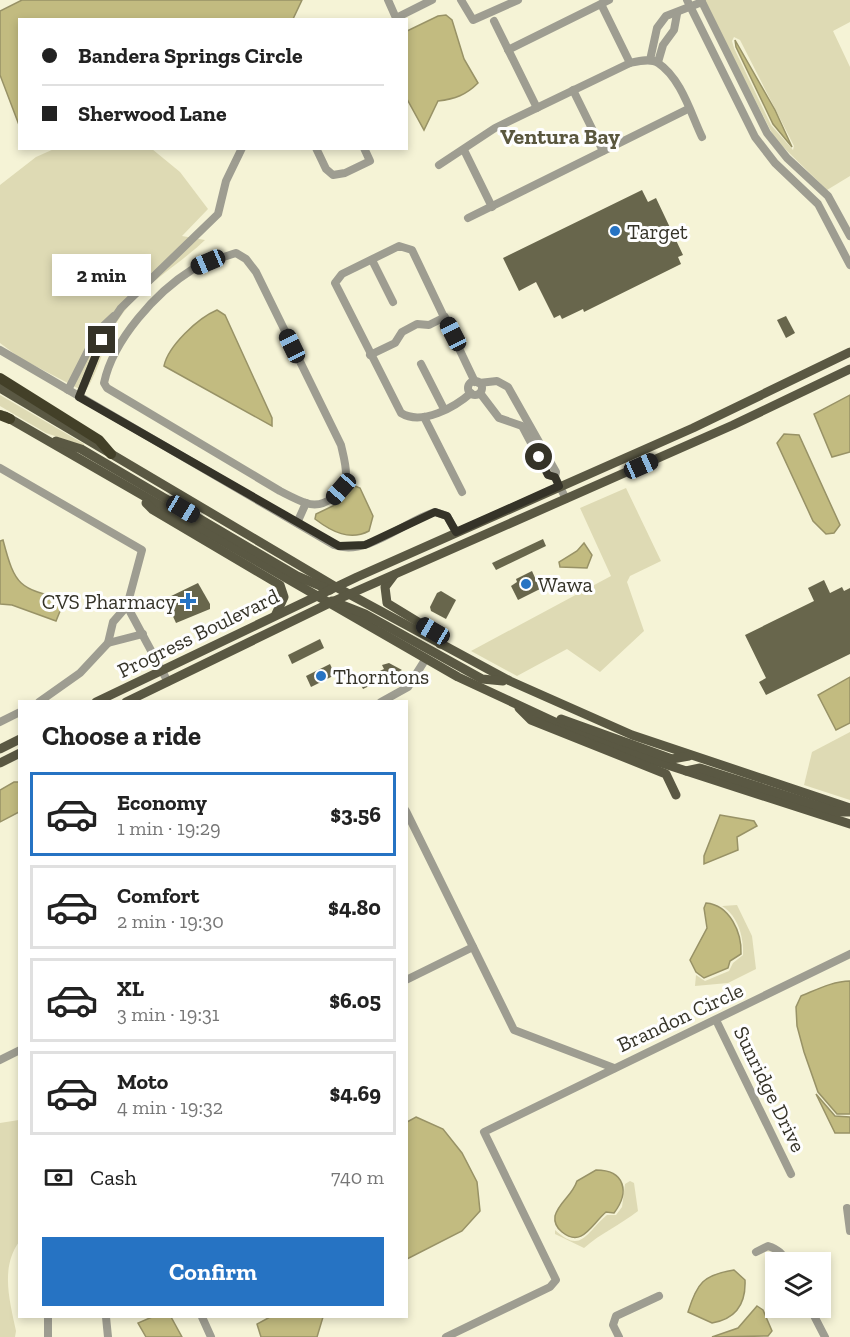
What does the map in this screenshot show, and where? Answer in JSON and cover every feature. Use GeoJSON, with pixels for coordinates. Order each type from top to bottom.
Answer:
{"type":"FeatureCollection","features":[{"type":"Feature","properties":{"kind":"highway"},"geometry":{"type":"LineString","coordinates":[[0,378],[99,440],[111,454]]}},
{"type":"Feature","properties":{"kind":"main road","name":"Progress Boulevard"},"geometry":{"type":"LineString","coordinates":[[100,700],[557,482],[729,411],[850,352]]}},
{"type":"Feature","properties":{"kind":"main road","name":"Progress Boulevard"},"geometry":{"type":"LineString","coordinates":[[130,700],[348,593],[733,425],[850,369]]}},
{"type":"Feature","properties":{"kind":"main road"},"geometry":{"type":"LineString","coordinates":[[0,388],[333,588]]}},
{"type":"Feature","properties":{"kind":"main road"},"geometry":{"type":"LineString","coordinates":[[729,411],[733,425]]}},
{"type":"Feature","properties":{"kind":"main road"},"geometry":{"type":"LineString","coordinates":[[3,416],[315,597],[365,614],[482,679],[510,681]]}},
{"type":"Feature","properties":{"kind":"main road"},"geometry":{"type":"LineString","coordinates":[[39,436],[81,449],[297,576],[348,593],[442,646],[596,721],[689,756],[850,810]]}},
{"type":"Feature","properties":{"kind":"main road"},"geometry":{"type":"LineString","coordinates":[[136,492],[153,510],[280,585],[284,597],[275,616]]}},
{"type":"Feature","properties":{"kind":"main road"},"geometry":{"type":"LineString","coordinates":[[394,574],[385,587],[385,601],[392,608],[433,631],[442,646]]}},
{"type":"Feature","properties":{"kind":"main road"},"geometry":{"type":"LineString","coordinates":[[331,603],[425,660],[545,717],[683,771],[850,824]]}},
{"type":"Feature","properties":{"kind":"main road"},"geometry":{"type":"LineString","coordinates":[[108,700],[135,687],[140,681]]}},
{"type":"Feature","properties":{"kind":"main road"},"geometry":{"type":"LineString","coordinates":[[515,704],[531,720],[666,774],[676,795]]}},
{"type":"Feature","properties":{"kind":"main road"},"geometry":{"type":"LineString","coordinates":[[545,717],[566,720],[672,759],[689,756]]}},
{"type":"Feature","properties":{"kind":"main road"},"geometry":{"type":"LineString","coordinates":[[0,749],[18,741]]}},
{"type":"Feature","properties":{"kind":"main road"},"geometry":{"type":"LineString","coordinates":[[0,763],[18,754]]}},
{"type":"Feature","properties":{"kind":"main road"},"geometry":{"type":"LineString","coordinates":[[683,771],[700,768],[837,812],[850,810]]}},
{"type":"Feature","properties":{"kind":"street"},"geometry":{"type":"LineString","coordinates":[[388,0],[396,18],[432,0]]}},
{"type":"Feature","properties":{"kind":"street"},"geometry":{"type":"LineString","coordinates":[[461,0],[473,20],[518,0]]}},
{"type":"Feature","properties":{"kind":"street"},"geometry":{"type":"LineString","coordinates":[[654,61],[657,28],[666,16],[677,14],[689,4],[701,1],[772,140],[835,205],[850,236]]}},
{"type":"Feature","properties":{"kind":"street"},"geometry":{"type":"LineString","coordinates":[[508,50],[605,2],[630,63]]}},
{"type":"Feature","properties":{"kind":"street"},"geometry":{"type":"LineString","coordinates":[[689,4],[760,144],[775,163],[801,186],[823,211],[850,265]]}},
{"type":"Feature","properties":{"kind":"street"},"geometry":{"type":"LineString","coordinates":[[654,61],[674,30],[677,14]]}},
{"type":"Feature","properties":{"kind":"street"},"geometry":{"type":"LineString","coordinates":[[494,21],[537,108]]}},
{"type":"Feature","properties":{"kind":"street"},"geometry":{"type":"LineString","coordinates":[[439,165],[495,128],[630,63],[654,61],[676,82],[702,137]]}},
{"type":"Feature","properties":{"kind":"street"},"geometry":{"type":"LineString","coordinates":[[573,90],[603,151]]}},
{"type":"Feature","properties":{"kind":"street"},"geometry":{"type":"LineString","coordinates":[[468,219],[688,109]]}},
{"type":"Feature","properties":{"kind":"street"},"geometry":{"type":"LineString","coordinates":[[68,390],[98,331],[218,214],[226,181],[241,150]]}},
{"type":"Feature","properties":{"kind":"street"},"geometry":{"type":"LineString","coordinates":[[317,150],[326,169],[333,175],[345,173],[370,161],[365,150]]}},
{"type":"Feature","properties":{"kind":"street"},"geometry":{"type":"LineString","coordinates":[[464,150],[492,207]]}},
{"type":"Feature","properties":{"kind":"street"},"geometry":{"type":"LineString","coordinates":[[823,211],[835,205]]}},
{"type":"Feature","properties":{"kind":"street"},"geometry":{"type":"LineString","coordinates":[[476,393],[424,417],[401,413],[335,283],[342,274],[399,246],[412,250],[477,382]]}},
{"type":"Feature","properties":{"kind":"street"},"geometry":{"type":"LineString","coordinates":[[236,253],[246,259],[256,272],[341,445],[346,476],[341,489],[327,501],[306,503],[123,398],[107,388],[104,383],[127,332],[144,309],[193,269],[236,253]]}},
{"type":"Feature","properties":{"kind":"street"},"geometry":{"type":"LineString","coordinates":[[372,260],[393,302]]}},
{"type":"Feature","properties":{"kind":"street"},"geometry":{"type":"LineString","coordinates":[[79,397],[104,335],[116,315]]}},
{"type":"Feature","properties":{"kind":"street"},"geometry":{"type":"LineString","coordinates":[[370,355],[395,343],[402,332],[417,324],[429,325],[445,317]]}},
{"type":"Feature","properties":{"kind":"street"},"geometry":{"type":"LineString","coordinates":[[0,350],[344,548],[365,545],[435,512],[447,516],[456,532]]}},
{"type":"Feature","properties":{"kind":"street"},"geometry":{"type":"LineString","coordinates":[[421,364],[444,409]]}},
{"type":"Feature","properties":{"kind":"street"},"geometry":{"type":"LineString","coordinates":[[557,482],[548,475],[525,429],[499,418],[469,387],[485,380],[496,381],[508,387],[556,472],[557,482],[566,499]]}},
{"type":"Feature","properties":{"kind":"street"},"geometry":{"type":"LineString","coordinates":[[424,417],[462,492]]}},
{"type":"Feature","properties":{"kind":"street"},"geometry":{"type":"LineString","coordinates":[[0,468],[142,550],[127,606],[113,622],[108,643],[80,673],[42,700]]}},
{"type":"Feature","properties":{"kind":"street"},"geometry":{"type":"LineString","coordinates":[[297,523],[306,503]]}},
{"type":"Feature","properties":{"kind":"street"},"geometry":{"type":"LineString","coordinates":[[127,606],[168,682]]}},
{"type":"Feature","properties":{"kind":"street"},"geometry":{"type":"LineString","coordinates":[[108,643],[143,634]]}},
{"type":"Feature","properties":{"kind":"street"},"geometry":{"type":"LineString","coordinates":[[385,700],[408,687],[425,660]]}},
{"type":"Feature","properties":{"kind":"street"},"geometry":{"type":"LineString","coordinates":[[0,722],[18,713]]}},
{"type":"Feature","properties":{"kind":"street","name":"Brandon Circle"},"geometry":{"type":"LineString","coordinates":[[408,815],[514,1030],[614,1068],[850,954]]}},
{"type":"Feature","properties":{"kind":"street"},"geometry":{"type":"LineString","coordinates":[[408,979],[474,947]]}},
{"type":"Feature","properties":{"kind":"street","name":"Sunridge Drive"},"geometry":{"type":"LineString","coordinates":[[716,1020],[791,1174]]}},
{"type":"Feature","properties":{"kind":"street"},"geometry":{"type":"LineString","coordinates":[[0,1060],[18,1051]]}},
{"type":"Feature","properties":{"kind":"street"},"geometry":{"type":"LineString","coordinates":[[446,1337],[550,1287],[556,1280],[484,1132],[614,1068]]}},
{"type":"Feature","properties":{"kind":"street"},"geometry":{"type":"LineString","coordinates":[[847,1208],[850,1231]]}},
{"type":"Feature","properties":{"kind":"street"},"geometry":{"type":"LineString","coordinates":[[756,1252],[768,1246],[782,1252]]}},
{"type":"Feature","properties":{"kind":"street"},"geometry":{"type":"LineString","coordinates":[[619,1337],[613,1325],[616,1316],[659,1296]]}},
{"type":"Feature","properties":{"kind":"street"},"geometry":{"type":"LineString","coordinates":[[48,1318],[48,1337]]}},
{"type":"Feature","properties":{"kind":"street"},"geometry":{"type":"LineString","coordinates":[[106,1318],[108,1337]]}},
{"type":"Feature","properties":{"kind":"street"},"geometry":{"type":"LineString","coordinates":[[202,1318],[211,1337]]}},
{"type":"Feature","properties":{"kind":"street"},"geometry":{"type":"LineString","coordinates":[[815,1318],[825,1337]]}},
{"type":"Feature","properties":{"kind":"shaded area"},"geometry":{"type":"Polygon","coordinates":[[[22,0],[302,0],[293,18],[18,18],[18,122],[0,75],[0,11],[22,0]]]}},
{"type":"Feature","properties":{"kind":"shaded area"},"geometry":{"type":"Polygon","coordinates":[[[704,0],[850,0],[850,22],[833,31],[850,67],[850,176],[827,190],[775,139],[704,0]],[[734,37],[732,41],[734,48],[771,125],[793,150],[794,146],[740,40],[734,37]]]}},
{"type":"Feature","properties":{"kind":"shaded area"},"geometry":{"type":"Polygon","coordinates":[[[446,15],[452,20],[464,59],[478,83],[460,96],[438,101],[424,130],[408,101],[408,31],[438,16],[446,15]]]}},
{"type":"Feature","properties":{"kind":"shaded area"},"geometry":{"type":"Polygon","coordinates":[[[735,40],[775,110],[792,147],[773,124],[736,47],[735,40]]]}},
{"type":"Feature","properties":{"kind":"shaded area"},"geometry":{"type":"Polygon","coordinates":[[[52,150],[153,150],[180,172],[208,209],[182,236],[205,240],[151,284],[123,313],[85,392],[20,358],[0,343],[0,185],[36,157],[52,150]]]}},
{"type":"Feature","properties":{"kind":"shaded area"},"geometry":{"type":"Polygon","coordinates":[[[217,310],[225,315],[272,418],[272,426],[164,366],[171,350],[185,334],[201,319],[217,310]]]}},
{"type":"Feature","properties":{"kind":"shaded area"},"geometry":{"type":"Polygon","coordinates":[[[0,395],[84,446],[46,433],[0,406],[0,395]]]}},
{"type":"Feature","properties":{"kind":"shaded area"},"geometry":{"type":"Polygon","coordinates":[[[850,395],[850,452],[832,457],[814,414],[850,395]]]}},
{"type":"Feature","properties":{"kind":"shaded area"},"geometry":{"type":"Polygon","coordinates":[[[784,434],[799,435],[840,525],[834,533],[826,534],[813,521],[777,443],[784,434]]]}},
{"type":"Feature","properties":{"kind":"shaded area"},"geometry":{"type":"Polygon","coordinates":[[[355,486],[360,488],[373,516],[369,531],[355,535],[341,534],[315,519],[316,514],[337,504],[355,486]]]}},
{"type":"Feature","properties":{"kind":"shaded area"},"geometry":{"type":"Polygon","coordinates":[[[626,488],[661,561],[630,576],[627,582],[644,631],[600,672],[567,649],[517,676],[471,651],[611,576],[580,508],[626,488]]]}},
{"type":"Feature","properties":{"kind":"shaded area"},"geometry":{"type":"Polygon","coordinates":[[[3,540],[11,567],[21,583],[38,592],[65,599],[56,621],[12,605],[0,604],[0,541],[3,540]]]}},
{"type":"Feature","properties":{"kind":"shaded area"},"geometry":{"type":"Polygon","coordinates":[[[584,543],[592,555],[587,568],[560,567],[559,562],[577,551],[584,543]]]}},
{"type":"Feature","properties":{"kind":"shaded area"},"geometry":{"type":"Polygon","coordinates":[[[850,677],[850,723],[836,730],[818,695],[850,677]]]}},
{"type":"Feature","properties":{"kind":"shaded area"},"geometry":{"type":"Polygon","coordinates":[[[850,732],[850,800],[804,785],[812,752],[850,732]]]}},
{"type":"Feature","properties":{"kind":"shaded area"},"geometry":{"type":"Polygon","coordinates":[[[18,782],[18,813],[0,822],[0,790],[18,782]]]}},
{"type":"Feature","properties":{"kind":"shaded area"},"geometry":{"type":"Polygon","coordinates":[[[720,815],[754,821],[757,826],[737,837],[738,850],[704,864],[704,856],[720,815]]]}},
{"type":"Feature","properties":{"kind":"shaded area"},"geometry":{"type":"Polygon","coordinates":[[[706,903],[722,909],[733,921],[739,937],[741,954],[730,961],[728,968],[704,978],[696,972],[690,960],[707,928],[704,908],[706,903]]]}},
{"type":"Feature","properties":{"kind":"shaded area"},"geometry":{"type":"Polygon","coordinates":[[[737,905],[752,936],[756,969],[728,983],[695,986],[696,975],[705,981],[729,971],[733,963],[743,955],[739,927],[728,910],[722,906],[737,905]]]}},
{"type":"Feature","properties":{"kind":"shaded area"},"geometry":{"type":"Polygon","coordinates":[[[850,981],[850,1114],[837,1114],[818,1092],[797,1026],[796,1007],[801,996],[831,984],[850,981]]]}},
{"type":"Feature","properties":{"kind":"shaded area"},"geometry":{"type":"Polygon","coordinates":[[[816,1094],[835,1116],[850,1117],[850,1133],[835,1133],[816,1094]]]}},
{"type":"Feature","properties":{"kind":"shaded area"},"geometry":{"type":"Polygon","coordinates":[[[416,1117],[443,1129],[462,1153],[477,1182],[480,1211],[462,1231],[408,1258],[408,1121],[416,1117]]]}},
{"type":"Feature","properties":{"kind":"shaded area"},"geometry":{"type":"Polygon","coordinates":[[[18,1120],[18,1244],[13,1252],[8,1274],[15,1337],[0,1337],[0,1123],[18,1120]]]}},
{"type":"Feature","properties":{"kind":"shaded area"},"geometry":{"type":"Polygon","coordinates":[[[596,1170],[606,1171],[619,1178],[623,1190],[619,1205],[614,1213],[606,1212],[586,1233],[581,1236],[569,1236],[556,1225],[557,1211],[577,1181],[596,1170]]]}},
{"type":"Feature","properties":{"kind":"shaded area"},"geometry":{"type":"Polygon","coordinates":[[[630,1181],[634,1183],[638,1211],[631,1216],[584,1248],[555,1234],[555,1230],[572,1241],[578,1241],[607,1215],[616,1215],[622,1207],[625,1184],[630,1181]]]}},
{"type":"Feature","properties":{"kind":"shaded area"},"geometry":{"type":"Polygon","coordinates":[[[734,1270],[745,1280],[745,1288],[741,1303],[733,1314],[712,1323],[688,1312],[698,1287],[703,1282],[715,1275],[734,1270]]]}},
{"type":"Feature","properties":{"kind":"shaded area"},"geometry":{"type":"Polygon","coordinates":[[[757,1306],[763,1310],[772,1331],[768,1336],[712,1337],[738,1328],[757,1306]]]}},
{"type":"Feature","properties":{"kind":"shaded area"},"geometry":{"type":"Polygon","coordinates":[[[150,1318],[172,1318],[182,1337],[146,1337],[138,1323],[150,1318]]]}},
{"type":"Feature","properties":{"kind":"shaded area"},"geometry":{"type":"Polygon","coordinates":[[[268,1318],[323,1318],[317,1337],[261,1337],[257,1324],[268,1318]]]}},
{"type":"Feature","properties":{"kind":"building","name":"Target"},"geometry":{"type":"Polygon","coordinates":[[[642,190],[648,202],[656,198],[683,255],[678,257],[681,264],[584,312],[583,309],[562,319],[560,315],[554,318],[536,282],[519,291],[503,258],[642,190]]]}},
{"type":"Feature","properties":{"kind":"building"},"geometry":{"type":"Polygon","coordinates":[[[786,316],[795,333],[786,338],[777,320],[786,316]]]}},
{"type":"Feature","properties":{"kind":"building","name":"Wawa"},"geometry":{"type":"Polygon","coordinates":[[[543,539],[546,546],[496,570],[492,563],[543,539]]]}},
{"type":"Feature","properties":{"kind":"building","name":"Wawa"},"geometry":{"type":"Polygon","coordinates":[[[532,571],[540,589],[518,600],[511,586],[517,582],[516,579],[532,571]]]}},
{"type":"Feature","properties":{"kind":"building"},"geometry":{"type":"Polygon","coordinates":[[[824,580],[830,593],[842,587],[844,591],[850,588],[850,654],[766,695],[759,682],[766,678],[745,635],[814,601],[808,588],[824,580]]]}},
{"type":"Feature","properties":{"kind":"building","name":"CVS Pharmacy"},"geometry":{"type":"Polygon","coordinates":[[[198,583],[210,604],[210,609],[176,623],[165,599],[198,583]]]}},
{"type":"Feature","properties":{"kind":"building"},"geometry":{"type":"Polygon","coordinates":[[[441,591],[456,600],[446,619],[431,611],[430,607],[437,593],[441,591]]]}},
{"type":"Feature","properties":{"kind":"building","name":"Thorntons"},"geometry":{"type":"Polygon","coordinates":[[[320,639],[324,648],[292,664],[288,655],[320,639]]]}},
{"type":"Feature","properties":{"kind":"building"},"geometry":{"type":"Polygon","coordinates":[[[389,663],[402,670],[363,689],[359,681],[384,669],[382,665],[389,663]]]}},
{"type":"Feature","properties":{"kind":"building","name":"Thorntons"},"geometry":{"type":"Polygon","coordinates":[[[330,664],[335,675],[311,687],[306,676],[330,664]]]}},
{"type":"Feature","properties":{"kind":"place","name":"Target"},"geometry":{"type":"Point","coordinates":[615,231]}},
{"type":"Feature","properties":{"kind":"place","name":"Wawa"},"geometry":{"type":"Point","coordinates":[526,584]}},
{"type":"Feature","properties":{"kind":"place","name":"CVS Pharmacy"},"geometry":{"type":"Point","coordinates":[188,601]}},
{"type":"Feature","properties":{"kind":"place","name":"Thorntons"},"geometry":{"type":"Point","coordinates":[321,676]}},
{"type":"Feature","properties":{"kind":"district","name":"Ventura Bay"},"geometry":{"type":"Point","coordinates":[560,136]}},
{"type":"Feature","properties":{"kind":"route"},"geometry":{"type":"LineString","coordinates":[[102,340],[79,397],[334,545],[344,548],[365,545],[435,512],[444,513],[456,532],[559,486],[555,477],[548,475],[539,457]]}}]}
